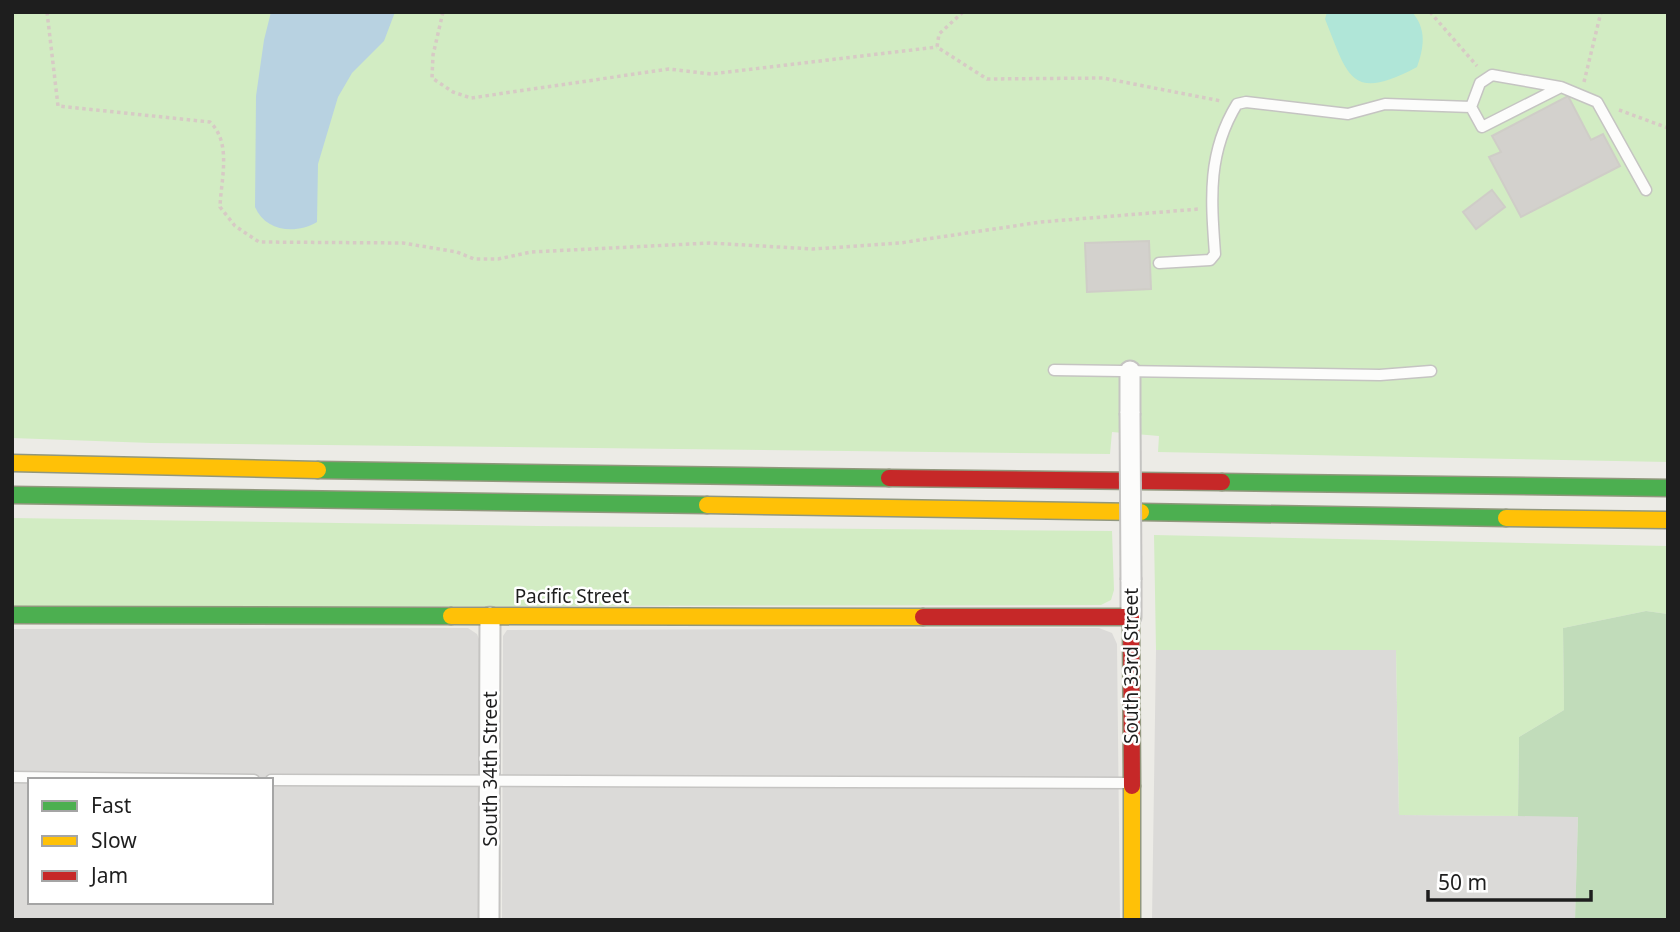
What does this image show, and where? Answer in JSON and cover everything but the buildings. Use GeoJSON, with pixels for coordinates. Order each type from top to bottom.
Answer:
{"type":"FeatureCollection","features":[{"type":"Feature","properties":{"kind":"main road"},"geometry":{"type":"LineString","coordinates":[[12,463],[144,468],[1668,488]]}},
{"type":"Feature","properties":{"kind":"main road"},"geometry":{"type":"LineString","coordinates":[[12,495],[1668,520]]}},
{"type":"Feature","properties":{"kind":"main road","name":"Pacific Street"},"geometry":{"type":"LineString","coordinates":[[12,615],[1131,617]]}},
{"type":"Feature","properties":{"kind":"main road","name":"South 33rd Street"},"geometry":{"type":"LineString","coordinates":[[1131,617],[1132,920]]}},
{"type":"Feature","properties":{"kind":"street","name":"South 33rd Street"},"geometry":{"type":"LineString","coordinates":[[1130,371],[1131,617]]}},
{"type":"Feature","properties":{"kind":"street","name":"South 34th Street"},"geometry":{"type":"LineString","coordinates":[[489,920],[491,617]]}},
{"type":"Feature","properties":{"kind":"lane"},"geometry":{"type":"LineString","coordinates":[[1561,87],[1482,127],[1471,107],[1480,83],[1492,75],[1506,75],[1561,87],[1581,94],[1597,102],[1646,190]]}},
{"type":"Feature","properties":{"kind":"lane"},"geometry":{"type":"LineString","coordinates":[[1159,263],[1210,260],[1215,254],[1212,208],[1221,131],[1237,104],[1246,102],[1349,114],[1385,104],[1471,107]]}},
{"type":"Feature","properties":{"kind":"lane"},"geometry":{"type":"LineString","coordinates":[[1054,370],[1380,375],[1431,372]]}},
{"type":"Feature","properties":{"kind":"lane"},"geometry":{"type":"LineString","coordinates":[[12,777],[93,778]]}},
{"type":"Feature","properties":{"kind":"lane"},"geometry":{"type":"LineString","coordinates":[[273,780],[1131,783]]}},
{"type":"Feature","properties":{"kind":"path"},"geometry":{"type":"LineString","coordinates":[[47,12],[58,106],[210,122],[220,131],[224,148],[220,207],[235,226],[259,242],[403,243],[457,253],[474,259],[498,259],[531,252],[710,243],[813,249],[900,243],[1041,222],[1212,208]]}},
{"type":"Feature","properties":{"kind":"path"},"geometry":{"type":"LineString","coordinates":[[443,12],[433,55],[432,78],[453,92],[471,98],[669,69],[711,74],[937,47],[987,79],[1103,78],[1237,104]]}},
{"type":"Feature","properties":{"kind":"path"},"geometry":{"type":"LineString","coordinates":[[937,47],[939,34],[962,12]]}},
{"type":"Feature","properties":{"kind":"path"},"geometry":{"type":"LineString","coordinates":[[1430,12],[1487,79]]}},
{"type":"Feature","properties":{"kind":"path"},"geometry":{"type":"LineString","coordinates":[[1581,94],[1601,12]]}},
{"type":"Feature","properties":{"kind":"path"},"geometry":{"type":"LineString","coordinates":[[1597,102],[1668,128]]}},
{"type":"Feature","properties":{"kind":"shaded area"},"geometry":{"type":"Polygon","coordinates":[[[468,628],[477,634],[481,644],[484,920],[12,920],[12,629],[468,628]]]}},
{"type":"Feature","properties":{"kind":"shaded area"},"geometry":{"type":"Polygon","coordinates":[[[1099,628],[1112,633],[1117,644],[1120,920],[502,920],[503,636],[507,630],[1099,628]]]}},
{"type":"Feature","properties":{"kind":"shaded area"},"geometry":{"type":"Polygon","coordinates":[[[1156,650],[1396,650],[1399,815],[1578,816],[1575,920],[1152,920],[1156,650]]]}},
{"type":"Feature","properties":{"kind":"green space"},"geometry":{"type":"Polygon","coordinates":[[[12,12],[1668,12],[1668,462],[1158,452],[1159,436],[1112,432],[1110,454],[151,443],[12,438],[12,12]]]}},
{"type":"Feature","properties":{"kind":"green space"},"geometry":{"type":"Polygon","coordinates":[[[1327,12],[1412,12],[1420,25],[1423,39],[1417,67],[1378,83],[1365,83],[1354,78],[1340,56],[1325,19],[1327,12]]]}},
{"type":"Feature","properties":{"kind":"green space"},"geometry":{"type":"Polygon","coordinates":[[[12,518],[1112,531],[1114,590],[1111,600],[1101,605],[12,607],[12,518]]]}},
{"type":"Feature","properties":{"kind":"green space"},"geometry":{"type":"Polygon","coordinates":[[[1154,535],[1668,546],[1668,614],[1646,611],[1563,628],[1564,710],[1519,737],[1518,816],[1399,815],[1396,650],[1156,650],[1154,535]]]}},
{"type":"Feature","properties":{"kind":"green space"},"geometry":{"type":"Polygon","coordinates":[[[1646,611],[1668,614],[1668,920],[1575,920],[1578,817],[1518,816],[1519,737],[1564,710],[1563,628],[1646,611]]]}},
{"type":"Feature","properties":{"kind":"water"},"geometry":{"type":"Polygon","coordinates":[[[271,12],[395,12],[384,41],[352,73],[338,97],[318,164],[317,222],[299,229],[273,226],[255,207],[256,96],[271,12]]]}},
{"type":"Feature","properties":{"kind":"traffic: fast"},"geometry":{"type":"LineString","coordinates":[[318,470],[889,478]]}},
{"type":"Feature","properties":{"kind":"traffic: fast"},"geometry":{"type":"LineString","coordinates":[[1222,482],[1668,488]]}},
{"type":"Feature","properties":{"kind":"traffic: fast"},"geometry":{"type":"LineString","coordinates":[[12,495],[707,505]]}},
{"type":"Feature","properties":{"kind":"traffic: fast"},"geometry":{"type":"LineString","coordinates":[[1141,512],[1506,518]]}},
{"type":"Feature","properties":{"kind":"traffic: fast"},"geometry":{"type":"LineString","coordinates":[[12,615],[451,616]]}},
{"type":"Feature","properties":{"kind":"traffic: slow"},"geometry":{"type":"LineString","coordinates":[[12,463],[318,470]]}},
{"type":"Feature","properties":{"kind":"traffic: slow"},"geometry":{"type":"LineString","coordinates":[[707,505],[1141,512]]}},
{"type":"Feature","properties":{"kind":"traffic: slow"},"geometry":{"type":"LineString","coordinates":[[1506,518],[1668,520]]}},
{"type":"Feature","properties":{"kind":"traffic: slow"},"geometry":{"type":"LineString","coordinates":[[451,616],[923,617]]}},
{"type":"Feature","properties":{"kind":"traffic: slow"},"geometry":{"type":"LineString","coordinates":[[1132,786],[1132,920]]}},
{"type":"Feature","properties":{"kind":"traffic: jam"},"geometry":{"type":"LineString","coordinates":[[889,478],[1222,482]]}},
{"type":"Feature","properties":{"kind":"traffic: jam"},"geometry":{"type":"LineString","coordinates":[[923,617],[1131,617],[1132,786]]}}]}
